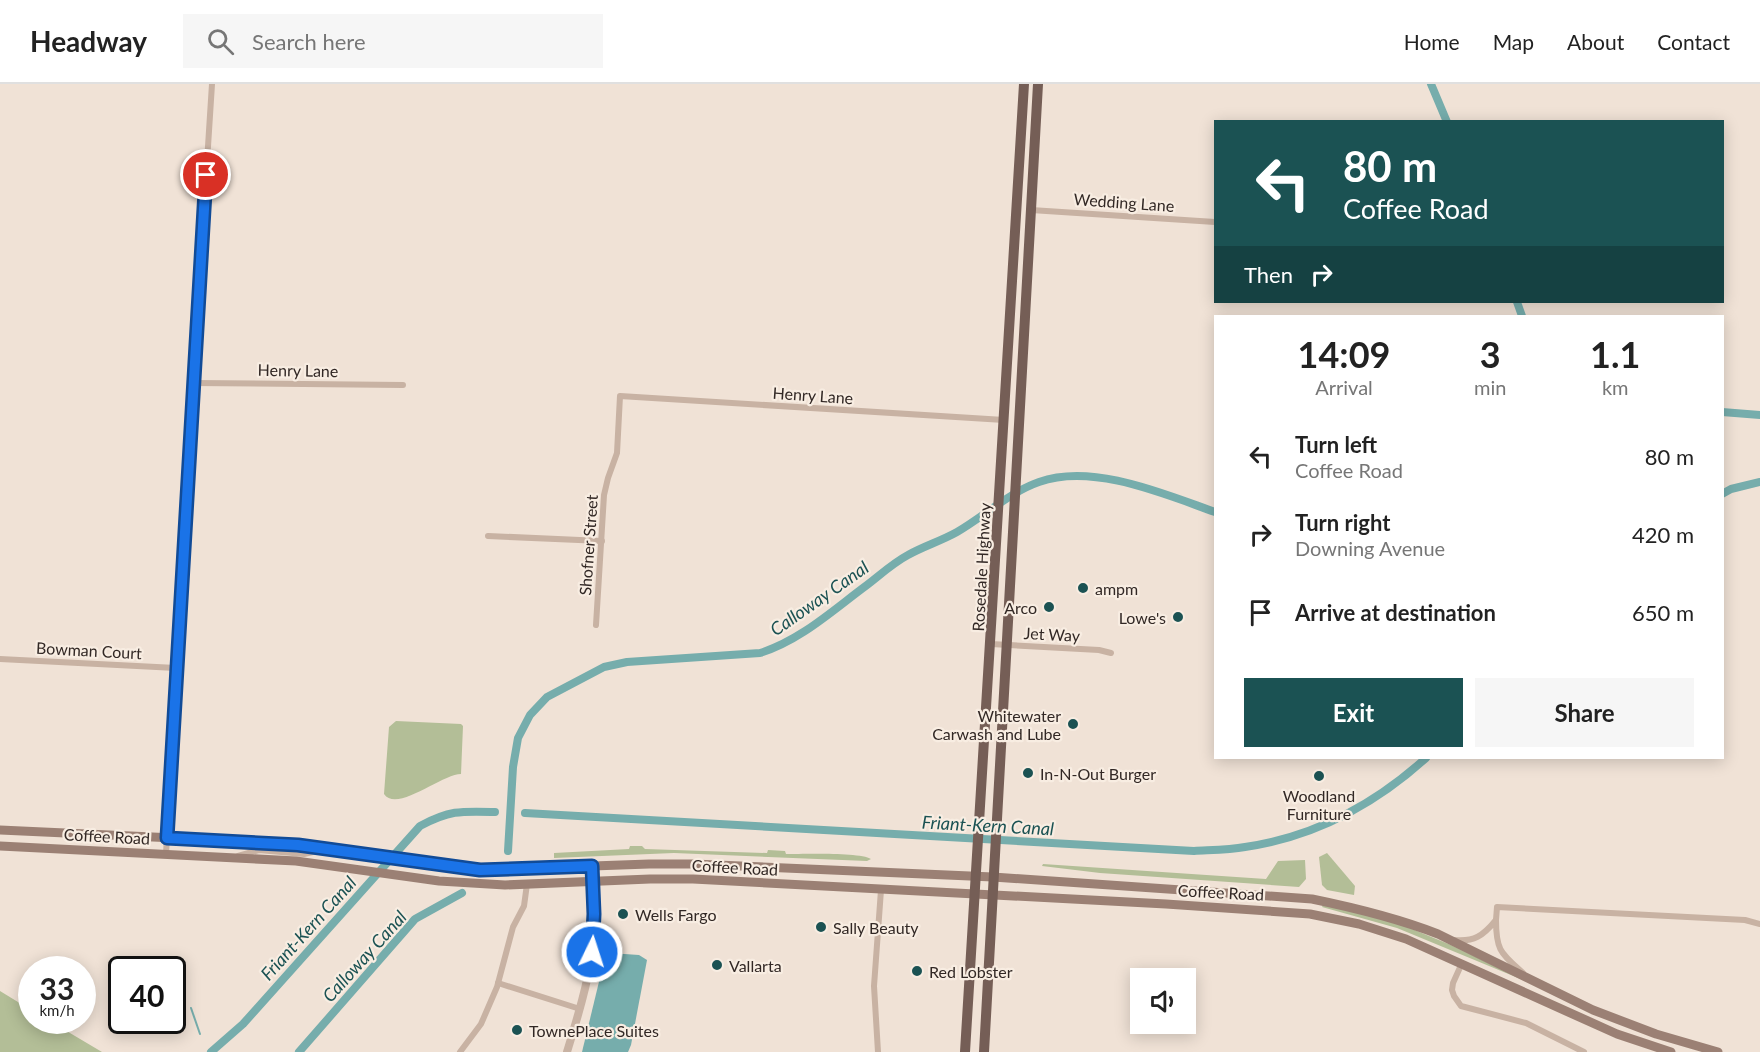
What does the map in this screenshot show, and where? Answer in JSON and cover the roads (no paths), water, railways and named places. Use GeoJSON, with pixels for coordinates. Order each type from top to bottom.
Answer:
{"type":"FeatureCollection","features":[{"type":"Feature","properties":{"kind":"main road","name":"Rosedale Highway"},"geometry":{"type":"LineString","coordinates":[[984,1052],[1014,509],[1008,480],[1004,420],[1024,84]]}},
{"type":"Feature","properties":{"kind":"main road","name":"Rosedale Highway"},"geometry":{"type":"LineString","coordinates":[[965,1052],[999,514],[1019,422],[1038,84]]}},
{"type":"Feature","properties":{"kind":"main road"},"geometry":{"type":"LineString","coordinates":[[1009,333],[1014,348],[1011,403],[1014,415],[1019,422]]}},
{"type":"Feature","properties":{"kind":"main road","name":"Coffee Road"},"geometry":{"type":"LineString","coordinates":[[0,830],[261,842],[480,870],[694,864],[976,876],[1312,898],[1386,916],[1448,939],[1623,1022],[1718,1052]]}},
{"type":"Feature","properties":{"kind":"main road","name":"Coffee Road"},"geometry":{"type":"LineString","coordinates":[[0,846],[296,861],[439,881],[505,885],[693,879],[1310,914],[1384,931],[1432,949],[1617,1034],[1671,1052]]}},
{"type":"Feature","properties":{"kind":"street"},"geometry":{"type":"LineString","coordinates":[[166,854],[212,84]]}},
{"type":"Feature","properties":{"kind":"street","name":"Wedding Lane"},"geometry":{"type":"LineString","coordinates":[[1031,210],[1214,222]]}},
{"type":"Feature","properties":{"kind":"street","name":"Henry Lane"},"geometry":{"type":"LineString","coordinates":[[193,382],[403,385]]}},
{"type":"Feature","properties":{"kind":"street","name":"Henry Lane"},"geometry":{"type":"LineString","coordinates":[[620,396],[1004,420]]}},
{"type":"Feature","properties":{"kind":"street","name":"Shofner Street"},"geometry":{"type":"LineString","coordinates":[[596,625],[605,488],[617,453],[620,396]]}},
{"type":"Feature","properties":{"kind":"street"},"geometry":{"type":"LineString","coordinates":[[488,536],[602,541]]}},
{"type":"Feature","properties":{"kind":"street","name":"Jet Way"},"geometry":{"type":"LineString","coordinates":[[991,644],[1099,650],[1111,653]]}},
{"type":"Feature","properties":{"kind":"street","name":"Bowman Court"},"geometry":{"type":"LineString","coordinates":[[0,659],[176,668]]}},
{"type":"Feature","properties":{"kind":"street"},"geometry":{"type":"LineString","coordinates":[[235,857],[259,850],[304,854],[321,848]]}},
{"type":"Feature","properties":{"kind":"street"},"geometry":{"type":"LineString","coordinates":[[567,1052],[580,1009],[592,952],[594,914],[592,866]]}},
{"type":"Feature","properties":{"kind":"street"},"geometry":{"type":"LineString","coordinates":[[460,1052],[482,1024],[498,983],[513,927],[524,906],[528,884]]}},
{"type":"Feature","properties":{"kind":"street"},"geometry":{"type":"LineString","coordinates":[[878,1052],[874,986],[881,890]]}},
{"type":"Feature","properties":{"kind":"street","name":"Coffee Road"},"geometry":{"type":"LineString","coordinates":[[1528,977],[1501,954],[1498,946],[1497,907],[1745,920],[1760,924]]}},
{"type":"Feature","properties":{"kind":"street","name":"Coffee Road"},"geometry":{"type":"LineString","coordinates":[[1448,939],[1464,941],[1477,939],[1496,920]]}},
{"type":"Feature","properties":{"kind":"street"},"geometry":{"type":"LineString","coordinates":[[1462,963],[1452,990],[1461,1006],[1526,1023],[1584,1052]]}},
{"type":"Feature","properties":{"kind":"street"},"geometry":{"type":"LineString","coordinates":[[498,983],[580,1009]]}},
{"type":"Feature","properties":{"kind":"water"},"geometry":{"type":"Polygon","coordinates":[[[610,953],[639,955],[647,960],[631,1045],[628,1052],[582,1052],[604,961],[610,953]]]}},
{"type":"Feature","properties":{"kind":"waterway","name":"Calloway Canal"},"geometry":{"type":"LineString","coordinates":[[1431,84],[1446,120]]}},
{"type":"Feature","properties":{"kind":"waterway","name":"Calloway Canal"},"geometry":{"type":"LineString","coordinates":[[1517,303],[1522,315]]}},
{"type":"Feature","properties":{"kind":"waterway"},"geometry":{"type":"LineString","coordinates":[[1724,412],[1760,415]]}},
{"type":"Feature","properties":{"kind":"waterway","name":"Calloway Canal"},"geometry":{"type":"LineString","coordinates":[[508,851],[513,767],[518,738],[530,715],[547,697],[604,667],[627,662],[760,653],[775,647],[816,624],[902,558],[957,532],[1007,498],[1039,482],[1060,477],[1105,478],[1151,490],[1214,512]]}},
{"type":"Feature","properties":{"kind":"waterway","name":"Friant-Kern Canal"},"geometry":{"type":"LineString","coordinates":[[1724,493],[1760,482]]}},
{"type":"Feature","properties":{"kind":"waterway","name":"Friant-Kern Canal"},"geometry":{"type":"LineString","coordinates":[[525,813],[1194,851],[1220,850],[1270,842],[1319,827],[1365,804],[1425,759]]}},
{"type":"Feature","properties":{"kind":"waterway","name":"Friant-Kern Canal"},"geometry":{"type":"LineString","coordinates":[[211,1052],[243,1024],[420,826],[456,813],[495,812]]}},
{"type":"Feature","properties":{"kind":"waterway","name":"Calloway Canal"},"geometry":{"type":"LineString","coordinates":[[299,1052],[415,919],[462,893]]}},
{"type":"Feature","properties":{"kind":"waterway"},"geometry":{"type":"LineString","coordinates":[[191,1008],[200,1034]]}},
{"type":"Feature","properties":{"kind":"place","name":"ampm"},"geometry":{"type":"Point","coordinates":[1083,588]}},
{"type":"Feature","properties":{"kind":"place","name":"Arco"},"geometry":{"type":"Point","coordinates":[1049,607]}},
{"type":"Feature","properties":{"kind":"place","name":"Lowe's"},"geometry":{"type":"Point","coordinates":[1178,617]}},
{"type":"Feature","properties":{"kind":"place","name":"Whitewater Carwash and Lube"},"geometry":{"type":"Point","coordinates":[1073,724]}},
{"type":"Feature","properties":{"kind":"place","name":"In-N-Out Burger"},"geometry":{"type":"Point","coordinates":[1028,773]}},
{"type":"Feature","properties":{"kind":"place","name":"Woodland Furniture"},"geometry":{"type":"Point","coordinates":[1319,776]}},
{"type":"Feature","properties":{"kind":"place","name":"Wells Fargo"},"geometry":{"type":"Point","coordinates":[623,914]}},
{"type":"Feature","properties":{"kind":"place","name":"Sally Beauty"},"geometry":{"type":"Point","coordinates":[821,927]}},
{"type":"Feature","properties":{"kind":"place","name":"Vallarta"},"geometry":{"type":"Point","coordinates":[717,965]}},
{"type":"Feature","properties":{"kind":"place","name":"Red Lobster"},"geometry":{"type":"Point","coordinates":[917,971]}},
{"type":"Feature","properties":{"kind":"place","name":"TownePlace Suites"},"geometry":{"type":"Point","coordinates":[517,1030]}}]}
